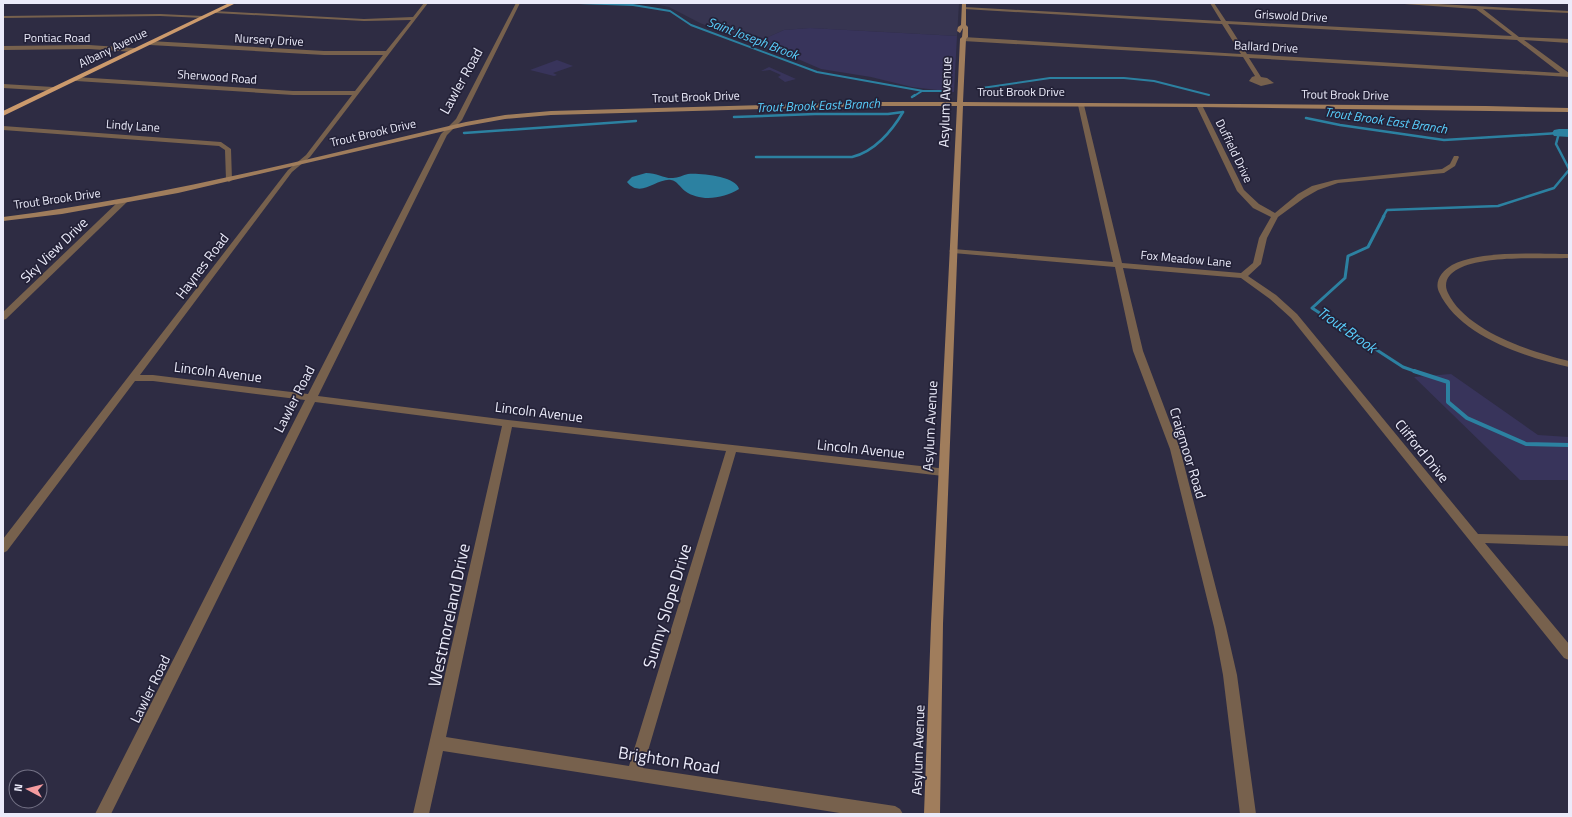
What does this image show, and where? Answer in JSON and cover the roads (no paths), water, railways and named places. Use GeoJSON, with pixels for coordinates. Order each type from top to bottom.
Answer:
{"type":"FeatureCollection","features":[{"type":"Feature","properties":{"kind":"highway","name":"Albany Avenue"},"geometry":{"type":"LineString","coordinates":[[3,114],[233,3]]}},
{"type":"Feature","properties":{"kind":"main road","name":"Asylum Avenue"},"geometry":{"type":"LineString","coordinates":[[932,814],[943,472],[963,39],[960,37],[960,27],[963,26],[964,6]]}},
{"type":"Feature","properties":{"kind":"main road","name":"Trout Brook Drive"},"geometry":{"type":"LineString","coordinates":[[3,218],[123,202],[229,180],[451,127],[505,117],[550,113],[870,104],[1199,105],[1569,110]]}},
{"type":"Feature","properties":{"kind":"street","name":"Haynes Road"},"geometry":{"type":"LineString","coordinates":[[3,548],[290,171],[308,156],[426,3]]}},
{"type":"Feature","properties":{"kind":"street","name":"Lawler Road"},"geometry":{"type":"LineString","coordinates":[[103,814],[444,134],[459,120],[518,3]]}},
{"type":"Feature","properties":{"kind":"street"},"geometry":{"type":"LineString","coordinates":[[1212,3],[1259,78]]}},
{"type":"Feature","properties":{"kind":"street"},"geometry":{"type":"LineString","coordinates":[[1392,3],[1569,12]]}},
{"type":"Feature","properties":{"kind":"street"},"geometry":{"type":"LineString","coordinates":[[1472,3],[1568,75]]}},
{"type":"Feature","properties":{"kind":"street","name":"Griswold Drive"},"geometry":{"type":"LineString","coordinates":[[964,6],[1569,41]]}},
{"type":"Feature","properties":{"kind":"street"},"geometry":{"type":"LineString","coordinates":[[216,12],[364,20],[414,18]]}},
{"type":"Feature","properties":{"kind":"street"},"geometry":{"type":"LineString","coordinates":[[3,16],[160,15],[203,17]]}},
{"type":"Feature","properties":{"kind":"street","name":"Ballard Drive"},"geometry":{"type":"LineString","coordinates":[[963,39],[1568,75]]}},
{"type":"Feature","properties":{"kind":"street","name":"Nursery Drive"},"geometry":{"type":"LineString","coordinates":[[150,43],[324,53],[387,52]]}},
{"type":"Feature","properties":{"kind":"street","name":"Pontiac Road"},"geometry":{"type":"LineString","coordinates":[[3,48],[89,48],[134,50]]}},
{"type":"Feature","properties":{"kind":"street","name":"Sherwood Road"},"geometry":{"type":"LineString","coordinates":[[76,79],[293,93],[358,93]]}},
{"type":"Feature","properties":{"kind":"street"},"geometry":{"type":"LineString","coordinates":[[3,86],[54,90]]}},
{"type":"Feature","properties":{"kind":"street","name":"Craigmoor Road"},"geometry":{"type":"LineString","coordinates":[[1081,105],[1138,351],[1175,449],[1220,627],[1230,675],[1248,814]]}},
{"type":"Feature","properties":{"kind":"street","name":"Duffield Drive"},"geometry":{"type":"LineString","coordinates":[[1199,105],[1242,191],[1256,206],[1275,216]]}},
{"type":"Feature","properties":{"kind":"street","name":"Lindy Lane"},"geometry":{"type":"LineString","coordinates":[[3,128],[221,144],[228,149],[229,180]]}},
{"type":"Feature","properties":{"kind":"street","name":"Fox Meadow Lane"},"geometry":{"type":"LineString","coordinates":[[953,251],[1243,276],[1257,264],[1263,238],[1275,216],[1301,196],[1329,183],[1444,171],[1453,165],[1456,156]]}},
{"type":"Feature","properties":{"kind":"street","name":"Sky View Drive"},"geometry":{"type":"LineString","coordinates":[[3,317],[123,202]]}},
{"type":"Feature","properties":{"kind":"street"},"geometry":{"type":"LineString","coordinates":[[1569,256],[1487,260],[1464,263],[1448,271],[1443,278],[1441,285],[1443,293],[1449,303],[1461,315],[1478,328],[1519,349],[1569,364]]}},
{"type":"Feature","properties":{"kind":"street","name":"Clifford Drive"},"geometry":{"type":"LineString","coordinates":[[1243,276],[1274,297],[1294,316],[1569,654]]}},
{"type":"Feature","properties":{"kind":"street","name":"Lincoln Avenue"},"geometry":{"type":"LineString","coordinates":[[133,378],[153,378],[508,423],[943,472]]}},
{"type":"Feature","properties":{"kind":"street","name":"Westmoreland Drive"},"geometry":{"type":"LineString","coordinates":[[421,814],[438,744],[508,423]]}},
{"type":"Feature","properties":{"kind":"street","name":"Sunny Slope Drive"},"geometry":{"type":"LineString","coordinates":[[634,773],[732,449]]}},
{"type":"Feature","properties":{"kind":"street"},"geometry":{"type":"LineString","coordinates":[[1476,538],[1569,541]]}},
{"type":"Feature","properties":{"kind":"street","name":"Brighton Road"},"geometry":{"type":"LineString","coordinates":[[438,744],[895,814]]}},
{"type":"Feature","properties":{"kind":"water"},"geometry":{"type":"Polygon","coordinates":[[[646,173],[670,178],[677,178],[688,174],[716,176],[731,181],[739,189],[719,197],[704,198],[685,191],[671,180],[665,180],[649,187],[638,189],[632,187],[627,182],[632,177],[646,173]]]}},
{"type":"Feature","properties":{"kind":"waterway","name":"Saint Joseph Brook"},"geometry":{"type":"LineString","coordinates":[[579,3],[633,5],[670,11],[691,25],[817,72],[923,91],[947,91]]}},
{"type":"Feature","properties":{"kind":"waterway","name":"Trout Brook East Branch"},"geometry":{"type":"LineString","coordinates":[[982,88],[1050,78],[1124,78],[1154,81],[1209,95]]}},
{"type":"Feature","properties":{"kind":"waterway","name":"Saint Joseph Brook"},"geometry":{"type":"LineString","coordinates":[[914,96],[922,91]]}},
{"type":"Feature","properties":{"kind":"waterway","name":"Trout Brook East Branch"},"geometry":{"type":"LineString","coordinates":[[734,117],[815,114],[888,114],[903,112],[882,140],[868,151],[852,157],[756,157]]}},
{"type":"Feature","properties":{"kind":"waterway","name":"Trout Brook East Branch"},"geometry":{"type":"LineString","coordinates":[[1306,118],[1340,125],[1444,140],[1559,133],[1556,144],[1569,169]]}},
{"type":"Feature","properties":{"kind":"waterway"},"geometry":{"type":"LineString","coordinates":[[464,133],[636,121]]}},
{"type":"Feature","properties":{"kind":"waterway","name":"Trout Brook"},"geometry":{"type":"LineString","coordinates":[[1559,133],[1569,133]]}},
{"type":"Feature","properties":{"kind":"waterway","name":"Trout Brook"},"geometry":{"type":"LineString","coordinates":[[1383,217],[1387,210],[1498,206],[1554,188],[1569,170]]}},
{"type":"Feature","properties":{"kind":"waterway","name":"Trout Brook"},"geometry":{"type":"LineString","coordinates":[[1384,216],[1368,247],[1348,256],[1345,278],[1312,308],[1403,367],[1416,372]]}},
{"type":"Feature","properties":{"kind":"waterway","name":"Trout Brook"},"geometry":{"type":"LineString","coordinates":[[1416,372],[1448,382],[1448,402],[1467,418],[1526,444],[1569,445]]}}]}
